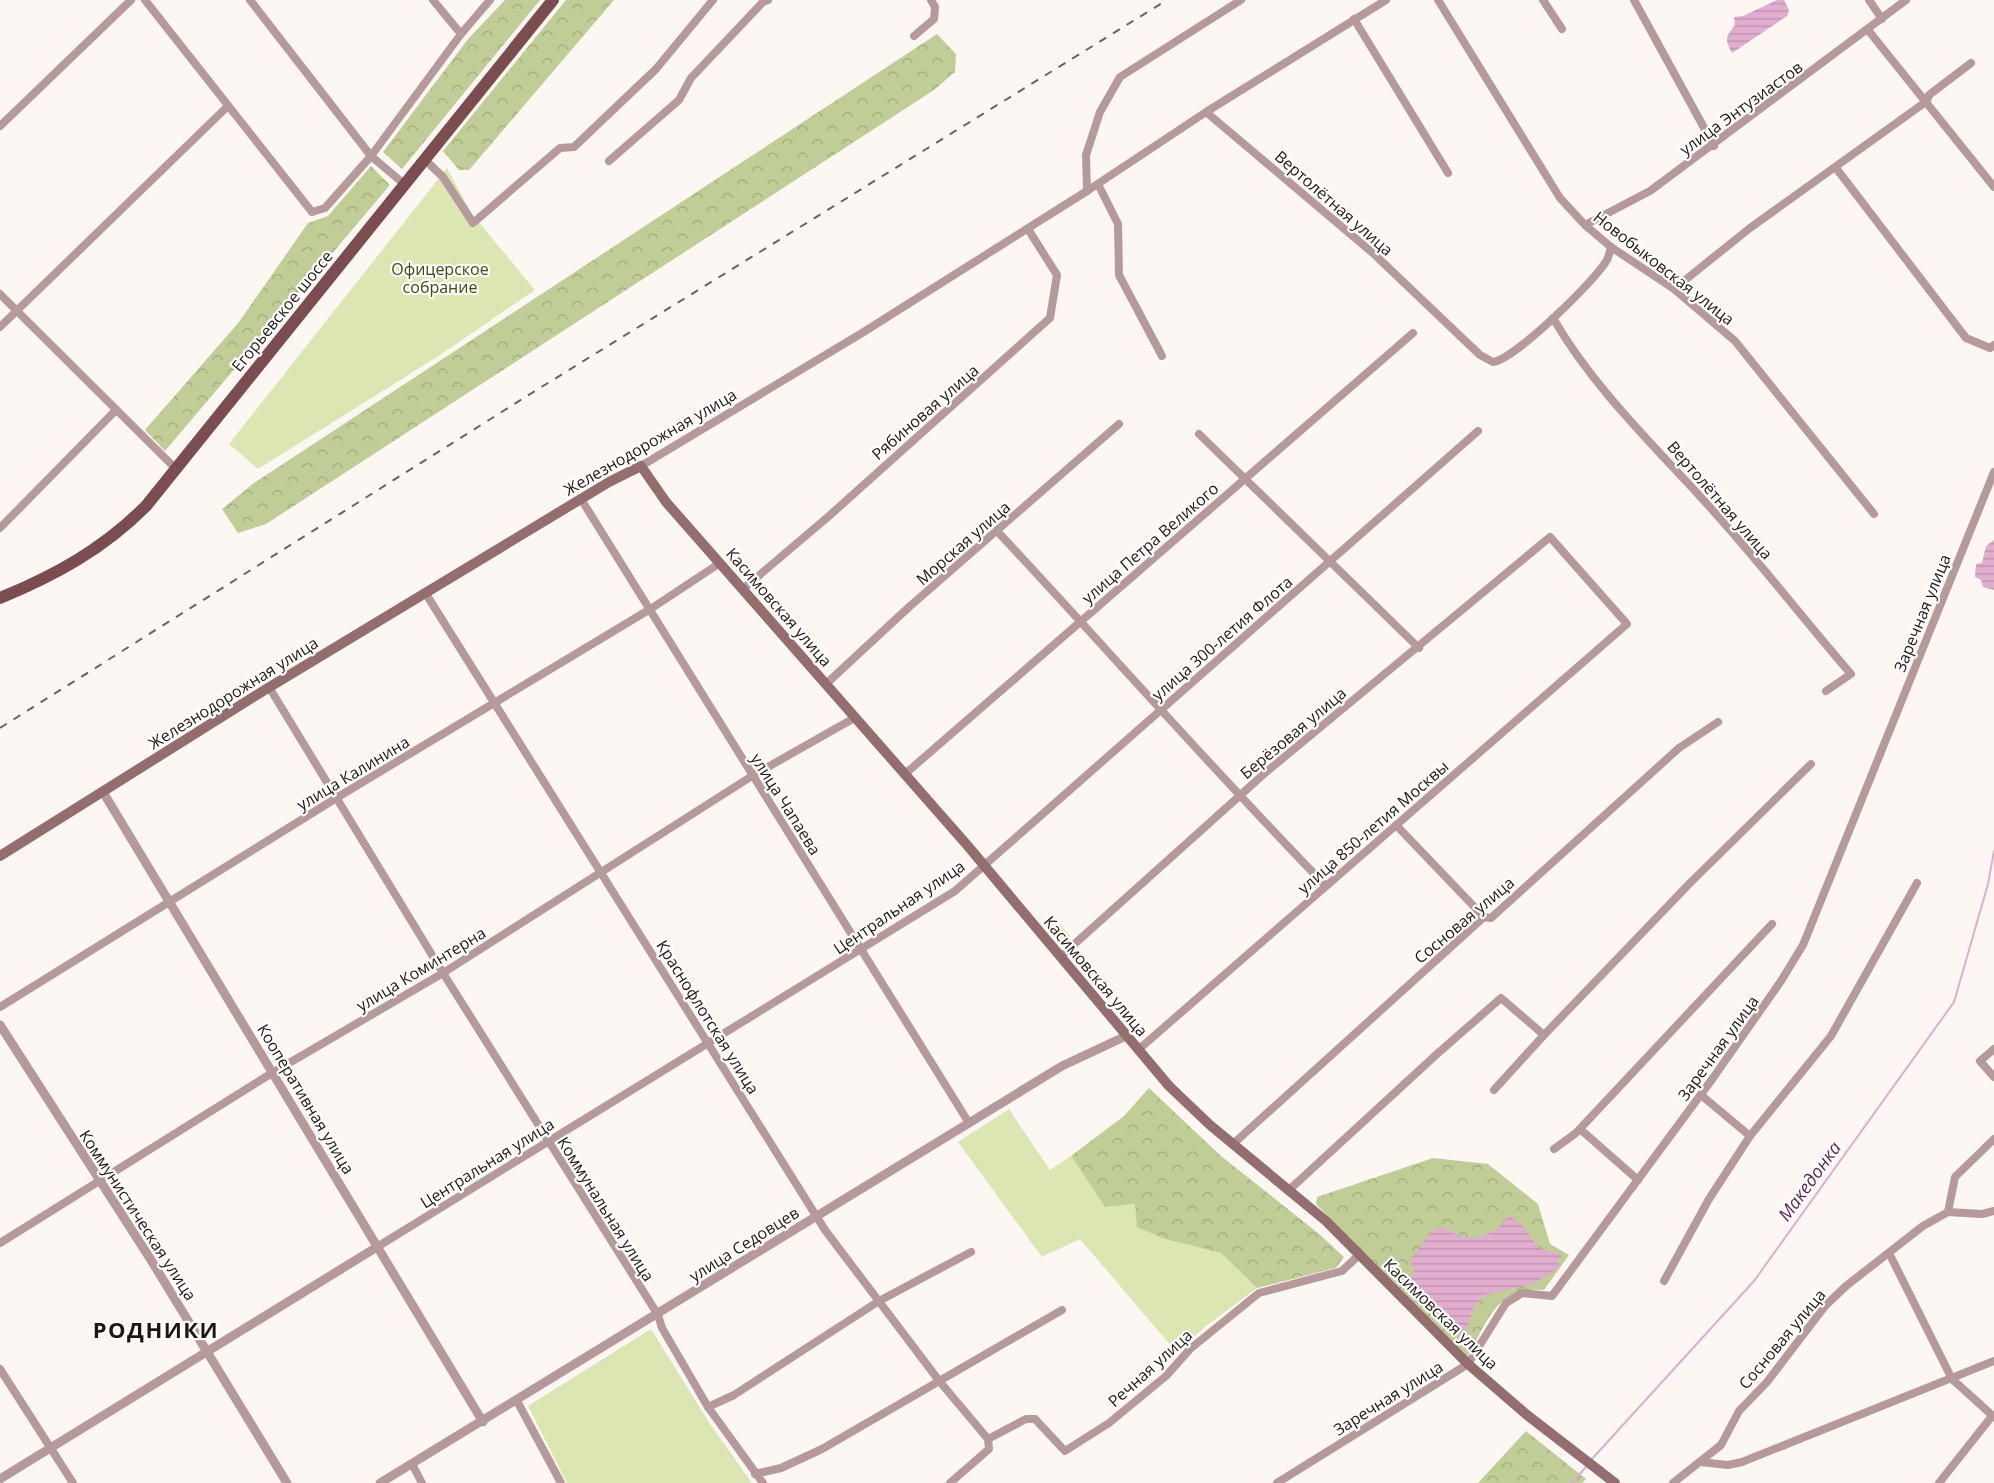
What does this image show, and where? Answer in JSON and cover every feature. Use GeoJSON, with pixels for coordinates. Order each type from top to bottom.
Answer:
{"type":"FeatureCollection","features":[{"type":"Feature","properties":{"kind":"main road","name":"Егорьевское шоссе"},"geometry":{"type":"LineString","coordinates":[[0,598],[67,568],[104,544],[146,506],[553,0]]}},
{"type":"Feature","properties":{"kind":"main road","name":"Железнодорожная улица"},"geometry":{"type":"LineString","coordinates":[[0,856],[269,687],[581,499],[640,466]]}},
{"type":"Feature","properties":{"kind":"main road","name":"Касимовская улица"},"geometry":{"type":"LineString","coordinates":[[640,466],[666,502],[986,866],[1126,1036],[1183,1100],[1289,1190],[1359,1255],[1468,1364],[1578,1456],[1615,1483]]}},
{"type":"Feature","properties":{"kind":"street"},"geometry":{"type":"LineString","coordinates":[[0,126],[131,0]]}},
{"type":"Feature","properties":{"kind":"street"},"geometry":{"type":"LineString","coordinates":[[145,0],[312,212],[325,208],[371,156],[461,34],[490,0]]}},
{"type":"Feature","properties":{"kind":"street"},"geometry":{"type":"LineString","coordinates":[[250,0],[371,156],[404,184]]}},
{"type":"Feature","properties":{"kind":"street"},"geometry":{"type":"LineString","coordinates":[[433,0],[461,34]]}},
{"type":"Feature","properties":{"kind":"street"},"geometry":{"type":"LineString","coordinates":[[424,159],[444,177],[473,223],[560,148],[574,147],[656,69],[713,0]]}},
{"type":"Feature","properties":{"kind":"street"},"geometry":{"type":"LineString","coordinates":[[609,160],[679,100],[691,78],[763,2],[768,0]]}},
{"type":"Feature","properties":{"kind":"street"},"geometry":{"type":"LineString","coordinates":[[914,36],[934,19],[935,7],[931,0]]}},
{"type":"Feature","properties":{"kind":"street"},"geometry":{"type":"LineString","coordinates":[[1087,191],[1086,155],[1100,112],[1120,77],[1241,0]]}},
{"type":"Feature","properties":{"kind":"street","name":"Железнодорожная улица"},"geometry":{"type":"LineString","coordinates":[[640,466],[689,439],[1028,229],[1206,112],[1386,0]]}},
{"type":"Feature","properties":{"kind":"street","name":"Новобыковская улица"},"geometry":{"type":"LineString","coordinates":[[1438,0],[1560,198],[1584,225],[1611,247],[1674,289],[1735,340],[1874,514]]}},
{"type":"Feature","properties":{"kind":"street"},"geometry":{"type":"LineString","coordinates":[[1543,0],[1562,29]]}},
{"type":"Feature","properties":{"kind":"street"},"geometry":{"type":"LineString","coordinates":[[1634,0],[1714,146]]}},
{"type":"Feature","properties":{"kind":"street"},"geometry":{"type":"LineString","coordinates":[[1869,0],[1882,19]]}},
{"type":"Feature","properties":{"kind":"street","name":"улица Энтузиастов"},"geometry":{"type":"LineString","coordinates":[[1584,225],[1650,191],[1714,146],[1906,0]]}},
{"type":"Feature","properties":{"kind":"street"},"geometry":{"type":"LineString","coordinates":[[1354,19],[1448,173]]}},
{"type":"Feature","properties":{"kind":"street"},"geometry":{"type":"LineString","coordinates":[[1868,30],[1994,187]]}},
{"type":"Feature","properties":{"kind":"street"},"geometry":{"type":"LineString","coordinates":[[1674,289],[1750,228],[1927,101],[1929,95],[1971,63]]}},
{"type":"Feature","properties":{"kind":"street"},"geometry":{"type":"LineString","coordinates":[[0,327],[228,106]]}},
{"type":"Feature","properties":{"kind":"street","name":"Вертолётная улица"},"geometry":{"type":"LineString","coordinates":[[1206,112],[1374,254],[1490,361],[1499,361],[1552,318],[1606,261],[1611,247]]}},
{"type":"Feature","properties":{"kind":"street"},"geometry":{"type":"LineString","coordinates":[[1836,168],[1966,338],[1990,348],[1994,345]]}},
{"type":"Feature","properties":{"kind":"street"},"geometry":{"type":"LineString","coordinates":[[1098,184],[1118,224],[1119,275],[1162,356]]}},
{"type":"Feature","properties":{"kind":"street","name":"Рябиновая улица"},"geometry":{"type":"LineString","coordinates":[[743,589],[829,516],[1050,318],[1057,275],[1028,229]]}},
{"type":"Feature","properties":{"kind":"street"},"geometry":{"type":"LineString","coordinates":[[0,294],[177,470]]}},
{"type":"Feature","properties":{"kind":"street","name":"Вертолётная улица"},"geometry":{"type":"LineString","coordinates":[[1552,318],[1569,347],[1592,376],[1723,521],[1851,674],[1826,692]]}},
{"type":"Feature","properties":{"kind":"street","name":"улица Петра Великого"},"geometry":{"type":"LineString","coordinates":[[906,774],[1413,333]]}},
{"type":"Feature","properties":{"kind":"street"},"geometry":{"type":"LineString","coordinates":[[0,528],[116,410]]}},
{"type":"Feature","properties":{"kind":"street","name":"Морская улица"},"geometry":{"type":"LineString","coordinates":[[826,684],[1119,424]]}},
{"type":"Feature","properties":{"kind":"street","name":"улица 300-летия Флота"},"geometry":{"type":"LineString","coordinates":[[986,866],[1478,431]]}},
{"type":"Feature","properties":{"kind":"street"},"geometry":{"type":"LineString","coordinates":[[1199,434],[1243,480],[1419,648]]}},
{"type":"Feature","properties":{"kind":"street","name":"Заречная улица"},"geometry":{"type":"LineString","coordinates":[[1277,1483],[1468,1364],[1506,1303],[1522,1293],[1552,1296],[1701,1095],[1782,981],[1803,945],[1994,472]]}},
{"type":"Feature","properties":{"kind":"street","name":"улица Чапаева"},"geometry":{"type":"LineString","coordinates":[[581,499],[652,608],[752,776],[969,1123]]}},
{"type":"Feature","properties":{"kind":"street"},"geometry":{"type":"LineString","coordinates":[[997,531],[1239,796],[1326,886]]}},
{"type":"Feature","properties":{"kind":"street","name":"Берёзовая улица"},"geometry":{"type":"LineString","coordinates":[[1060,957],[1239,796],[1550,537],[1627,624]]}},
{"type":"Feature","properties":{"kind":"street","name":"улица Калинина"},"geometry":{"type":"LineString","coordinates":[[0,1007],[338,797],[495,705],[720,563]]}},
{"type":"Feature","properties":{"kind":"street","name":"Краснофлотская улица"},"geometry":{"type":"LineString","coordinates":[[426,594],[817,1216],[940,1382],[988,1439]]}},
{"type":"Feature","properties":{"kind":"street","name":"улица 850-летия Москвы"},"geometry":{"type":"LineString","coordinates":[[1138,1050],[1627,624]]}},
{"type":"Feature","properties":{"kind":"street","name":"Коммунальная улица"},"geometry":{"type":"LineString","coordinates":[[269,687],[548,1143],[657,1315],[662,1328],[708,1407],[763,1483]]}},
{"type":"Feature","properties":{"kind":"street","name":"улица Коминтерна"},"geometry":{"type":"LineString","coordinates":[[0,1243],[272,1073],[443,973],[752,776],[856,717]]}},
{"type":"Feature","properties":{"kind":"street","name":"Сосновая улица"},"geometry":{"type":"LineString","coordinates":[[1233,1144],[1484,917],[1491,918],[1679,748],[1718,722]]}},
{"type":"Feature","properties":{"kind":"street"},"geometry":{"type":"LineString","coordinates":[[1494,1090],[1690,883],[1811,764]]}},
{"type":"Feature","properties":{"kind":"street","name":"Кооперативная улица"},"geometry":{"type":"LineString","coordinates":[[103,792],[483,1422]]}},
{"type":"Feature","properties":{"kind":"street"},"geometry":{"type":"LineString","coordinates":[[1396,825],[1484,917]]}},
{"type":"Feature","properties":{"kind":"street","name":"Центральная улица"},"geometry":{"type":"LineString","coordinates":[[0,1479],[861,951],[956,891],[986,866]]}},
{"type":"Feature","properties":{"kind":"street"},"geometry":{"type":"LineString","coordinates":[[1664,1281],[1708,1199],[1750,1136],[1830,1036],[1917,883]]}},
{"type":"Feature","properties":{"kind":"street"},"geometry":{"type":"LineString","coordinates":[[1554,1149],[1580,1129],[1772,924]]}},
{"type":"Feature","properties":{"kind":"street"},"geometry":{"type":"LineString","coordinates":[[1289,1190],[1437,1054],[1502,998],[1544,1035]]}},
{"type":"Feature","properties":{"kind":"street","name":"Коммунистическая улица"},"geometry":{"type":"LineString","coordinates":[[0,1025],[287,1483]]}},
{"type":"Feature","properties":{"kind":"street","name":"улица Седовцев"},"geometry":{"type":"LineString","coordinates":[[380,1483],[1062,1066],[1126,1036]]}},
{"type":"Feature","properties":{"kind":"street"},"geometry":{"type":"LineString","coordinates":[[1994,1049],[1980,1061],[1994,1077]]}},
{"type":"Feature","properties":{"kind":"street"},"geometry":{"type":"LineString","coordinates":[[1701,1095],[1750,1136]]}},
{"type":"Feature","properties":{"kind":"street"},"geometry":{"type":"LineString","coordinates":[[1580,1129],[1638,1180]]}},
{"type":"Feature","properties":{"kind":"street"},"geometry":{"type":"LineString","coordinates":[[1994,1139],[1955,1177],[1948,1212],[1982,1214],[1994,1211]]}},
{"type":"Feature","properties":{"kind":"street","name":"Сосновая улица"},"geometry":{"type":"LineString","coordinates":[[1673,1483],[1721,1445],[1739,1411],[1767,1382],[1825,1306],[1846,1286],[1923,1226],[1948,1212]]}},
{"type":"Feature","properties":{"kind":"street"},"geometry":{"type":"LineString","coordinates":[[708,1407],[734,1395],[879,1301],[971,1252]]}},
{"type":"Feature","properties":{"kind":"street"},"geometry":{"type":"LineString","coordinates":[[1889,1253],[1952,1379],[1993,1417],[1939,1483]]}},
{"type":"Feature","properties":{"kind":"street","name":"Речная улица"},"geometry":{"type":"LineString","coordinates":[[988,1439],[1026,1419],[1035,1419],[1065,1450],[1109,1423],[1166,1376],[1190,1349],[1258,1293],[1342,1271],[1359,1255]]}},
{"type":"Feature","properties":{"kind":"street"},"geometry":{"type":"LineString","coordinates":[[755,1474],[782,1468],[822,1449],[1062,1310]]}},
{"type":"Feature","properties":{"kind":"street"},"geometry":{"type":"LineString","coordinates":[[1700,1462],[1728,1465],[1742,1462],[1994,1361]]}},
{"type":"Feature","properties":{"kind":"street"},"geometry":{"type":"LineString","coordinates":[[0,1369],[73,1483]]}},
{"type":"Feature","properties":{"kind":"street"},"geometry":{"type":"LineString","coordinates":[[517,1401],[561,1483]]}},
{"type":"Feature","properties":{"kind":"street"},"geometry":{"type":"LineString","coordinates":[[950,1483],[989,1449],[988,1439]]}},
{"type":"Feature","properties":{"kind":"street"},"geometry":{"type":"LineString","coordinates":[[412,1464],[422,1483]]}},
{"type":"Feature","properties":{"kind":"green space"},"geometry":{"type":"Polygon","coordinates":[[[505,0],[540,0],[402,169],[383,152],[468,39],[505,0]]]}},
{"type":"Feature","properties":{"kind":"green space"},"geometry":{"type":"Polygon","coordinates":[[[566,0],[614,0],[469,170],[459,170],[443,151],[566,0]]]}},
{"type":"Feature","properties":{"kind":"green space"},"geometry":{"type":"Polygon","coordinates":[[[937,34],[956,54],[955,72],[934,90],[266,524],[238,533],[222,509],[254,483],[937,34]]]}},
{"type":"Feature","properties":{"kind":"green space"},"geometry":{"type":"Polygon","coordinates":[[[371,166],[390,185],[165,451],[145,430],[239,322],[308,223],[328,216],[371,166]]]}},
{"type":"Feature","properties":{"kind":"green space","name":"Офицерское собрание"},"geometry":{"type":"Polygon","coordinates":[[[447,168],[472,214],[535,290],[440,355],[258,469],[229,444],[447,168]]]}},
{"type":"Feature","properties":{"kind":"green space"},"geometry":{"type":"Polygon","coordinates":[[[1053,915],[1070,936],[1061,943],[1044,922],[1053,915]]]}},
{"type":"Feature","properties":{"kind":"green space"},"geometry":{"type":"Polygon","coordinates":[[[1149,1088],[1221,1156],[1318,1233],[1344,1257],[1336,1268],[1257,1288],[1221,1253],[1165,1239],[1137,1227],[1135,1204],[1105,1207],[1071,1156],[1124,1116],[1149,1088]]]}},
{"type":"Feature","properties":{"kind":"green space"},"geometry":{"type":"Polygon","coordinates":[[[1009,1109],[1050,1170],[1071,1156],[1105,1207],[1135,1204],[1165,1239],[1221,1253],[1257,1288],[1206,1326],[1177,1353],[1080,1239],[1042,1257],[958,1142],[1009,1109]]]}},
{"type":"Feature","properties":{"kind":"green space"},"geometry":{"type":"Polygon","coordinates":[[[1433,1158],[1488,1164],[1538,1204],[1550,1244],[1569,1255],[1544,1290],[1528,1290],[1514,1294],[1495,1308],[1467,1357],[1316,1204],[1317,1197],[1433,1158]]]}},
{"type":"Feature","properties":{"kind":"green space"},"geometry":{"type":"Polygon","coordinates":[[[651,1329],[710,1424],[752,1483],[567,1483],[528,1406],[651,1329]]]}},
{"type":"Feature","properties":{"kind":"green space"},"geometry":{"type":"Polygon","coordinates":[[[1526,1431],[1586,1479],[1582,1483],[1478,1483],[1526,1431]]]}},
{"type":"Feature","properties":{"kind":"shaded area"},"geometry":{"type":"Polygon","coordinates":[[[1777,0],[1784,0],[1789,10],[1787,16],[1732,53],[1727,38],[1735,25],[1734,17],[1743,16],[1777,0]]]}},
{"type":"Feature","properties":{"kind":"shaded area"},"geometry":{"type":"Polygon","coordinates":[[[1994,540],[1994,590],[1983,587],[1981,580],[1975,577],[1976,564],[1982,563],[1986,546],[1994,540]]]}},
{"type":"Feature","properties":{"kind":"shaded area"},"geometry":{"type":"Polygon","coordinates":[[[1508,1215],[1521,1224],[1539,1248],[1562,1255],[1557,1262],[1560,1267],[1534,1283],[1484,1295],[1474,1306],[1465,1336],[1459,1335],[1436,1303],[1422,1294],[1411,1280],[1415,1270],[1410,1261],[1436,1228],[1445,1228],[1465,1237],[1480,1237],[1499,1227],[1508,1215]]]}},
{"type":"Feature","properties":{"kind":"waterway","name":"Македонка"},"geometry":{"type":"LineString","coordinates":[[1591,1460],[1754,1281],[1954,1002],[1988,884],[1994,851]]}},
{"type":"Feature","properties":{"kind":"waterway","name":"Македонка"},"geometry":{"type":"LineString","coordinates":[[1572,1483],[1586,1467]]}},
{"type":"Feature","properties":{"kind":"railway"},"geometry":{"type":"LineString","coordinates":[[0,728],[535,391],[1167,0]]}},
{"type":"Feature","properties":{"kind":"district","name":"РОДНИКИ"},"geometry":{"type":"Point","coordinates":[156,1329]}}]}
